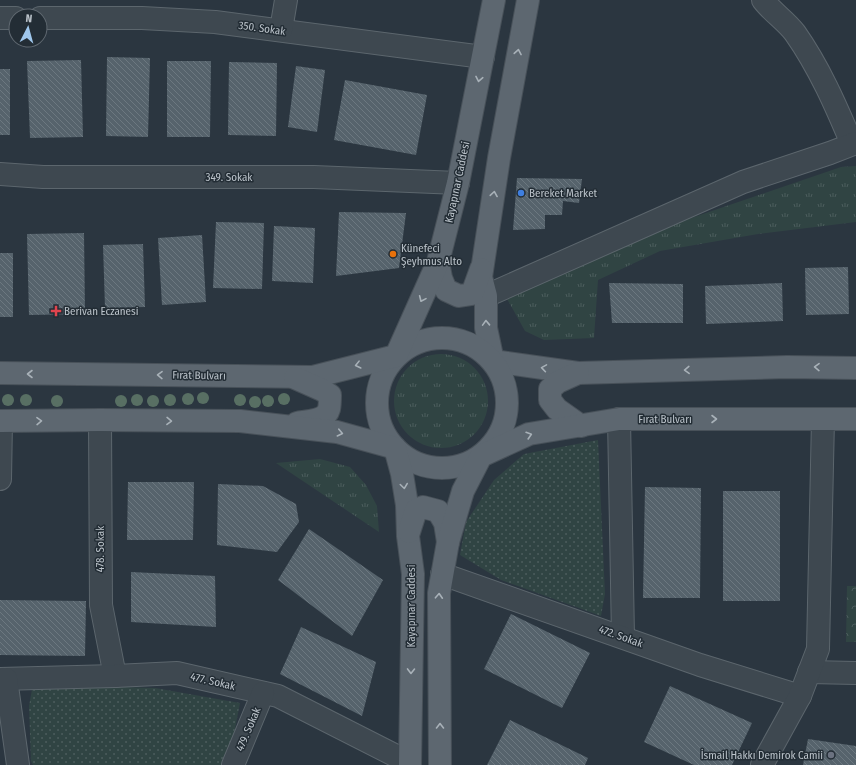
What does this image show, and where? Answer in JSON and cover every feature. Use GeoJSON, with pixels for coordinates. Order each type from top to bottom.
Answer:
{"type":"FeatureCollection","features":[{"type":"Feature","properties":{"kind":"main road","name":"Kayapınar Caddesi"},"geometry":{"type":"LineString","coordinates":[[396,356],[438,262],[458,183],[494,0]]}},
{"type":"Feature","properties":{"kind":"main road"},"geometry":{"type":"LineString","coordinates":[[493,361],[486,328],[486,296],[481,277],[499,158],[528,0]]}},
{"type":"Feature","properties":{"kind":"main road"},"geometry":{"type":"LineString","coordinates":[[438,262],[441,278],[446,290],[459,296],[472,294],[483,262]]}},
{"type":"Feature","properties":{"kind":"main road"},"geometry":{"type":"LineString","coordinates":[[435,338],[456,339],[477,347],[493,361],[504,379],[508,400],[505,422],[496,441],[481,456],[464,465],[445,468],[427,467],[409,460],[395,448],[383,431],[377,412],[378,392],[384,372],[396,356],[414,344],[435,338]]}},
{"type":"Feature","properties":{"kind":"main road","name":"Fırat Bulvarı"},"geometry":{"type":"LineString","coordinates":[[0,374],[313,377],[396,356]]}},
{"type":"Feature","properties":{"kind":"main road"},"geometry":{"type":"LineString","coordinates":[[493,361],[578,373],[786,367],[856,368]]}},
{"type":"Feature","properties":{"kind":"main road"},"geometry":{"type":"LineString","coordinates":[[578,373],[558,382],[550,389],[550,400],[557,409],[581,426]]}},
{"type":"Feature","properties":{"kind":"main road"},"geometry":{"type":"LineString","coordinates":[[280,426],[314,420],[324,416],[329,410],[330,395],[290,376]]}},
{"type":"Feature","properties":{"kind":"main road","name":"Fırat Bulvarı"},"geometry":{"type":"LineString","coordinates":[[481,456],[529,434],[619,419],[856,419]]}},
{"type":"Feature","properties":{"kind":"main road"},"geometry":{"type":"LineString","coordinates":[[0,421],[100,420],[240,422],[337,432],[395,448]]}},
{"type":"Feature","properties":{"kind":"main road","name":"Kayapınar Caddesi"},"geometry":{"type":"LineString","coordinates":[[395,448],[402,474],[407,505],[408,536],[413,574],[410,764]]}},
{"type":"Feature","properties":{"kind":"main road"},"geometry":{"type":"LineString","coordinates":[[440,765],[439,593],[448,542],[463,491],[481,456]]}},
{"type":"Feature","properties":{"kind":"main road"},"geometry":{"type":"LineString","coordinates":[[408,536],[416,510],[423,507],[438,511],[445,522],[448,542]]}},
{"type":"Feature","properties":{"kind":"street"},"geometry":{"type":"LineString","coordinates":[[281,30],[286,0]]}},
{"type":"Feature","properties":{"kind":"street"},"geometry":{"type":"LineString","coordinates":[[486,296],[744,182],[854,144],[837,107],[810,57],[794,32],[763,0]]}},
{"type":"Feature","properties":{"kind":"street","name":"350. Sokak"},"geometry":{"type":"LineString","coordinates":[[48,17],[162,9],[215,22],[483,57]]}},
{"type":"Feature","properties":{"kind":"street","name":"349. Sokak"},"geometry":{"type":"LineString","coordinates":[[0,174],[43,177],[314,177],[458,183]]}},
{"type":"Feature","properties":{"kind":"street"},"geometry":{"type":"LineString","coordinates":[[619,419],[623,637]]}},
{"type":"Feature","properties":{"kind":"street"},"geometry":{"type":"LineString","coordinates":[[762,765],[800,696],[818,649],[823,419]]}},
{"type":"Feature","properties":{"kind":"street","name":"478. Sokak"},"geometry":{"type":"LineString","coordinates":[[100,420],[101,605],[115,676]]}},
{"type":"Feature","properties":{"kind":"street"},"geometry":{"type":"LineString","coordinates":[[0,421],[0,479]]}},
{"type":"Feature","properties":{"kind":"street","name":"472. Sokak"},"geometry":{"type":"LineString","coordinates":[[442,574],[700,665],[800,696]]}},
{"type":"Feature","properties":{"kind":"street"},"geometry":{"type":"LineString","coordinates":[[809,672],[856,673]]}},
{"type":"Feature","properties":{"kind":"street","name":"477. Sokak"},"geometry":{"type":"LineString","coordinates":[[3,679],[177,673],[278,696],[410,764]]}},
{"type":"Feature","properties":{"kind":"street"},"geometry":{"type":"LineString","coordinates":[[3,679],[18,765]]}},
{"type":"Feature","properties":{"kind":"street","name":"479. Sokak"},"geometry":{"type":"LineString","coordinates":[[233,765],[263,692]]}},
{"type":"Feature","properties":{"kind":"green space"},"geometry":{"type":"Polygon","coordinates":[[[856,166],[856,222],[758,234],[660,251],[598,280],[594,338],[544,340],[525,331],[506,297],[659,229],[841,167],[856,166]]]}},
{"type":"Feature","properties":{"kind":"green space"},"geometry":{"type":"Polygon","coordinates":[[[441,354],[459,358],[474,368],[484,383],[488,401],[484,419],[474,434],[459,444],[441,448],[423,444],[408,434],[398,419],[394,401],[398,383],[408,368],[423,358],[441,354]]]}},
{"type":"Feature","properties":{"kind":"green space"},"geometry":{"type":"Polygon","coordinates":[[[598,440],[605,594],[601,616],[501,580],[460,555],[466,522],[494,480],[524,454],[598,440]]]}},
{"type":"Feature","properties":{"kind":"green space"},"geometry":{"type":"Polygon","coordinates":[[[320,459],[350,467],[366,485],[377,506],[379,532],[276,463],[320,459]]]}},
{"type":"Feature","properties":{"kind":"green space"},"geometry":{"type":"Polygon","coordinates":[[[847,586],[856,586],[856,642],[846,642],[847,586]]]}},
{"type":"Feature","properties":{"kind":"green space"},"geometry":{"type":"Polygon","coordinates":[[[33,684],[155,688],[240,703],[234,734],[221,765],[33,765],[31,761],[29,706],[33,684]]]}},
{"type":"Feature","properties":{"kind":"building"},"geometry":{"type":"Polygon","coordinates":[[[107,57],[150,58],[148,137],[106,136],[107,57]]]}},
{"type":"Feature","properties":{"kind":"building"},"geometry":{"type":"Polygon","coordinates":[[[81,60],[83,137],[30,138],[27,61],[81,60]]]}},
{"type":"Feature","properties":{"kind":"building"},"geometry":{"type":"Polygon","coordinates":[[[167,61],[211,61],[210,137],[167,137],[167,61]]]}},
{"type":"Feature","properties":{"kind":"building"},"geometry":{"type":"Polygon","coordinates":[[[229,62],[277,63],[276,136],[228,135],[229,62]]]}},
{"type":"Feature","properties":{"kind":"building"},"geometry":{"type":"Polygon","coordinates":[[[296,66],[325,70],[317,132],[288,127],[296,66]]]}},
{"type":"Feature","properties":{"kind":"building"},"geometry":{"type":"Polygon","coordinates":[[[0,69],[10,69],[10,135],[0,135],[0,69]]]}},
{"type":"Feature","properties":{"kind":"building"},"geometry":{"type":"Polygon","coordinates":[[[345,80],[427,95],[416,155],[334,140],[345,80]]]}},
{"type":"Feature","properties":{"kind":"building"},"geometry":{"type":"Polygon","coordinates":[[[517,178],[582,179],[579,203],[563,201],[562,215],[545,215],[545,229],[513,230],[517,178]]]}},
{"type":"Feature","properties":{"kind":"building"},"geometry":{"type":"Polygon","coordinates":[[[339,212],[406,213],[399,268],[336,276],[339,212]]]}},
{"type":"Feature","properties":{"kind":"building"},"geometry":{"type":"Polygon","coordinates":[[[216,222],[264,223],[262,289],[213,288],[216,222]]]}},
{"type":"Feature","properties":{"kind":"building"},"geometry":{"type":"Polygon","coordinates":[[[274,226],[315,228],[313,283],[272,281],[274,226]]]}},
{"type":"Feature","properties":{"kind":"building"},"geometry":{"type":"Polygon","coordinates":[[[84,233],[85,314],[29,315],[27,234],[84,233]]]}},
{"type":"Feature","properties":{"kind":"building"},"geometry":{"type":"Polygon","coordinates":[[[202,235],[206,302],[162,305],[158,238],[202,235]]]}},
{"type":"Feature","properties":{"kind":"building"},"geometry":{"type":"Polygon","coordinates":[[[143,244],[145,307],[105,308],[103,245],[143,244]]]}},
{"type":"Feature","properties":{"kind":"building"},"geometry":{"type":"Polygon","coordinates":[[[0,253],[13,253],[13,317],[0,317],[0,253]]]}},
{"type":"Feature","properties":{"kind":"building"},"geometry":{"type":"Polygon","coordinates":[[[848,267],[849,314],[806,315],[805,268],[848,267]]]}},
{"type":"Feature","properties":{"kind":"building"},"geometry":{"type":"Polygon","coordinates":[[[609,283],[683,284],[683,323],[612,323],[609,283]]]}},
{"type":"Feature","properties":{"kind":"building"},"geometry":{"type":"Polygon","coordinates":[[[782,283],[783,321],[706,324],[705,286],[782,283]]]}},
{"type":"Feature","properties":{"kind":"building"},"geometry":{"type":"Polygon","coordinates":[[[128,482],[194,482],[193,540],[127,540],[128,482]]]}},
{"type":"Feature","properties":{"kind":"building"},"geometry":{"type":"Polygon","coordinates":[[[218,484],[263,486],[296,504],[299,522],[277,552],[217,545],[218,484]]]}},
{"type":"Feature","properties":{"kind":"building"},"geometry":{"type":"Polygon","coordinates":[[[645,487],[701,488],[700,598],[643,598],[645,487]]]}},
{"type":"Feature","properties":{"kind":"building"},"geometry":{"type":"Polygon","coordinates":[[[723,491],[780,491],[780,601],[723,601],[723,491]]]}},
{"type":"Feature","properties":{"kind":"building"},"geometry":{"type":"Polygon","coordinates":[[[309,529],[383,580],[352,636],[278,580],[309,529]]]}},
{"type":"Feature","properties":{"kind":"building"},"geometry":{"type":"Polygon","coordinates":[[[131,572],[215,576],[216,627],[131,622],[131,572]]]}},
{"type":"Feature","properties":{"kind":"building"},"geometry":{"type":"Polygon","coordinates":[[[0,600],[86,601],[85,656],[0,655],[0,600]]]}},
{"type":"Feature","properties":{"kind":"building"},"geometry":{"type":"Polygon","coordinates":[[[511,614],[590,653],[562,708],[484,669],[511,614]]]}},
{"type":"Feature","properties":{"kind":"building"},"geometry":{"type":"Polygon","coordinates":[[[301,627],[376,662],[362,716],[280,674],[301,627]]]}},
{"type":"Feature","properties":{"kind":"building"},"geometry":{"type":"Polygon","coordinates":[[[670,686],[752,723],[732,765],[694,765],[644,742],[670,686]]]}},
{"type":"Feature","properties":{"kind":"building"},"geometry":{"type":"Polygon","coordinates":[[[510,720],[588,758],[585,765],[487,765],[510,720]]]}},
{"type":"Feature","properties":{"kind":"building","name":"İsmail Hakkı Demirok Camii"},"geometry":{"type":"Polygon","coordinates":[[[808,739],[856,746],[856,765],[803,765],[808,739]]]}},
{"type":"Feature","properties":{"kind":"place","name":"Bereket Market"},"geometry":{"type":"Point","coordinates":[521,193]}},
{"type":"Feature","properties":{"kind":"place","name":"Künefeci Şeyhmus Alto"},"geometry":{"type":"Point","coordinates":[393,254]}},
{"type":"Feature","properties":{"kind":"place","name":"Berivan Eczanesi"},"geometry":{"type":"Point","coordinates":[56,311]}},
{"type":"Feature","properties":{"kind":"place","name":"İsmail Hakkı Demirok Camii"},"geometry":{"type":"Point","coordinates":[831,755]}}]}
